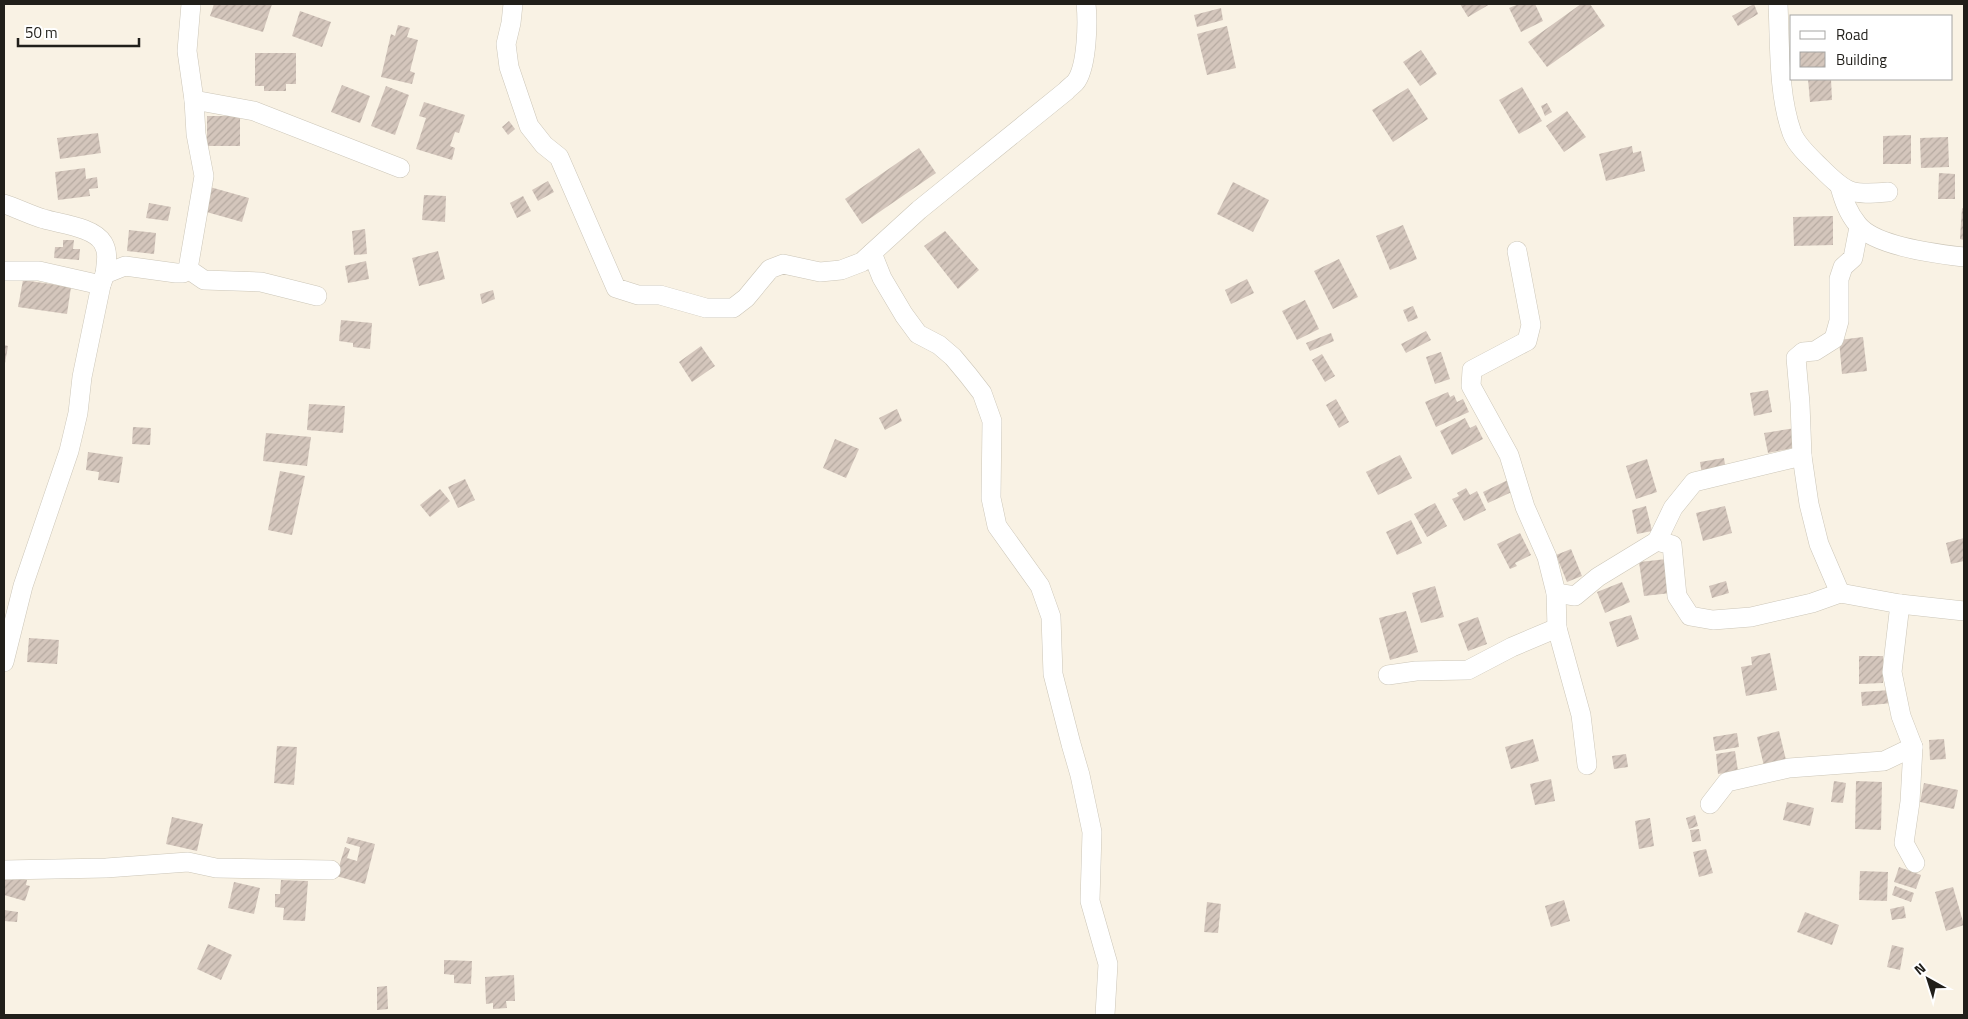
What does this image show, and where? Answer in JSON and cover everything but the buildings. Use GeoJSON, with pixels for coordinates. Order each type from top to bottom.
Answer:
{"type":"FeatureCollection","features":[{"type":"Feature","properties":{"kind":"street"},"geometry":{"type":"LineString","coordinates":[[4,271],[39,271],[103,279],[126,266],[176,273],[184,273],[188,269],[204,176],[196,134],[194,100],[187,51],[191,4]]}},
{"type":"Feature","properties":{"kind":"street"},"geometry":{"type":"LineString","coordinates":[[512,4],[511,23],[506,44],[509,67],[529,126],[544,145],[559,157],[616,288],[638,295],[660,296],[706,308],[733,308],[746,298],[770,269],[783,264],[820,272],[841,270],[862,262],[919,210],[1077,80],[1085,50],[1086,4]]}},
{"type":"Feature","properties":{"kind":"street"},"geometry":{"type":"LineString","coordinates":[[1778,4],[1784,98],[1793,134],[1807,155],[1840,187],[1860,194],[1888,192]]}},
{"type":"Feature","properties":{"kind":"street"},"geometry":{"type":"LineString","coordinates":[[194,100],[254,111],[400,168]]}},
{"type":"Feature","properties":{"kind":"street"},"geometry":{"type":"LineString","coordinates":[[1840,187],[1846,208],[1859,227],[1883,241],[1937,254],[1964,257]]}},
{"type":"Feature","properties":{"kind":"street"},"geometry":{"type":"LineString","coordinates":[[4,204],[43,219],[93,234],[103,243],[107,258],[82,377],[78,413],[50,509],[23,586],[4,662]]}},
{"type":"Feature","properties":{"kind":"street"},"geometry":{"type":"LineString","coordinates":[[1840,593],[1819,544],[1809,504],[1802,456],[1796,358],[1803,352],[1815,351],[1834,338],[1839,322],[1839,280],[1843,267],[1853,258],[1859,227]]}},
{"type":"Feature","properties":{"kind":"street"},"geometry":{"type":"LineString","coordinates":[[1517,251],[1531,325],[1527,341],[1472,370],[1471,386],[1509,455],[1525,507],[1547,557],[1556,593],[1557,628],[1581,715],[1587,765]]}},
{"type":"Feature","properties":{"kind":"street"},"geometry":{"type":"LineString","coordinates":[[872,253],[882,278],[904,315],[918,334],[939,345],[953,357],[982,393],[992,421],[991,498],[997,526],[1040,586],[1051,617],[1053,674],[1070,744],[1080,775],[1092,832],[1090,901],[1108,964],[1106,1015]]}},
{"type":"Feature","properties":{"kind":"street"},"geometry":{"type":"LineString","coordinates":[[188,269],[204,280],[261,282],[317,296]]}},
{"type":"Feature","properties":{"kind":"street"},"geometry":{"type":"LineString","coordinates":[[1556,593],[1575,596],[1598,578],[1657,541],[1673,508],[1694,482],[1802,456]]}},
{"type":"Feature","properties":{"kind":"street"},"geometry":{"type":"LineString","coordinates":[[1657,541],[1672,545],[1676,596],[1690,616],[1713,620],[1752,617],[1812,603],[1840,593],[1900,604],[1964,611]]}},
{"type":"Feature","properties":{"kind":"street"},"geometry":{"type":"LineString","coordinates":[[1900,604],[1892,672],[1901,716],[1913,746],[1910,802],[1904,843],[1915,863]]}},
{"type":"Feature","properties":{"kind":"street"},"geometry":{"type":"LineString","coordinates":[[1388,675],[1416,671],[1468,670],[1512,647],[1557,628]]}},
{"type":"Feature","properties":{"kind":"street"},"geometry":{"type":"LineString","coordinates":[[1710,804],[1727,782],[1789,768],[1884,762],[1913,746]]}},
{"type":"Feature","properties":{"kind":"street"},"geometry":{"type":"LineString","coordinates":[[4,870],[106,868],[188,862],[216,868],[331,870]]}}]}
